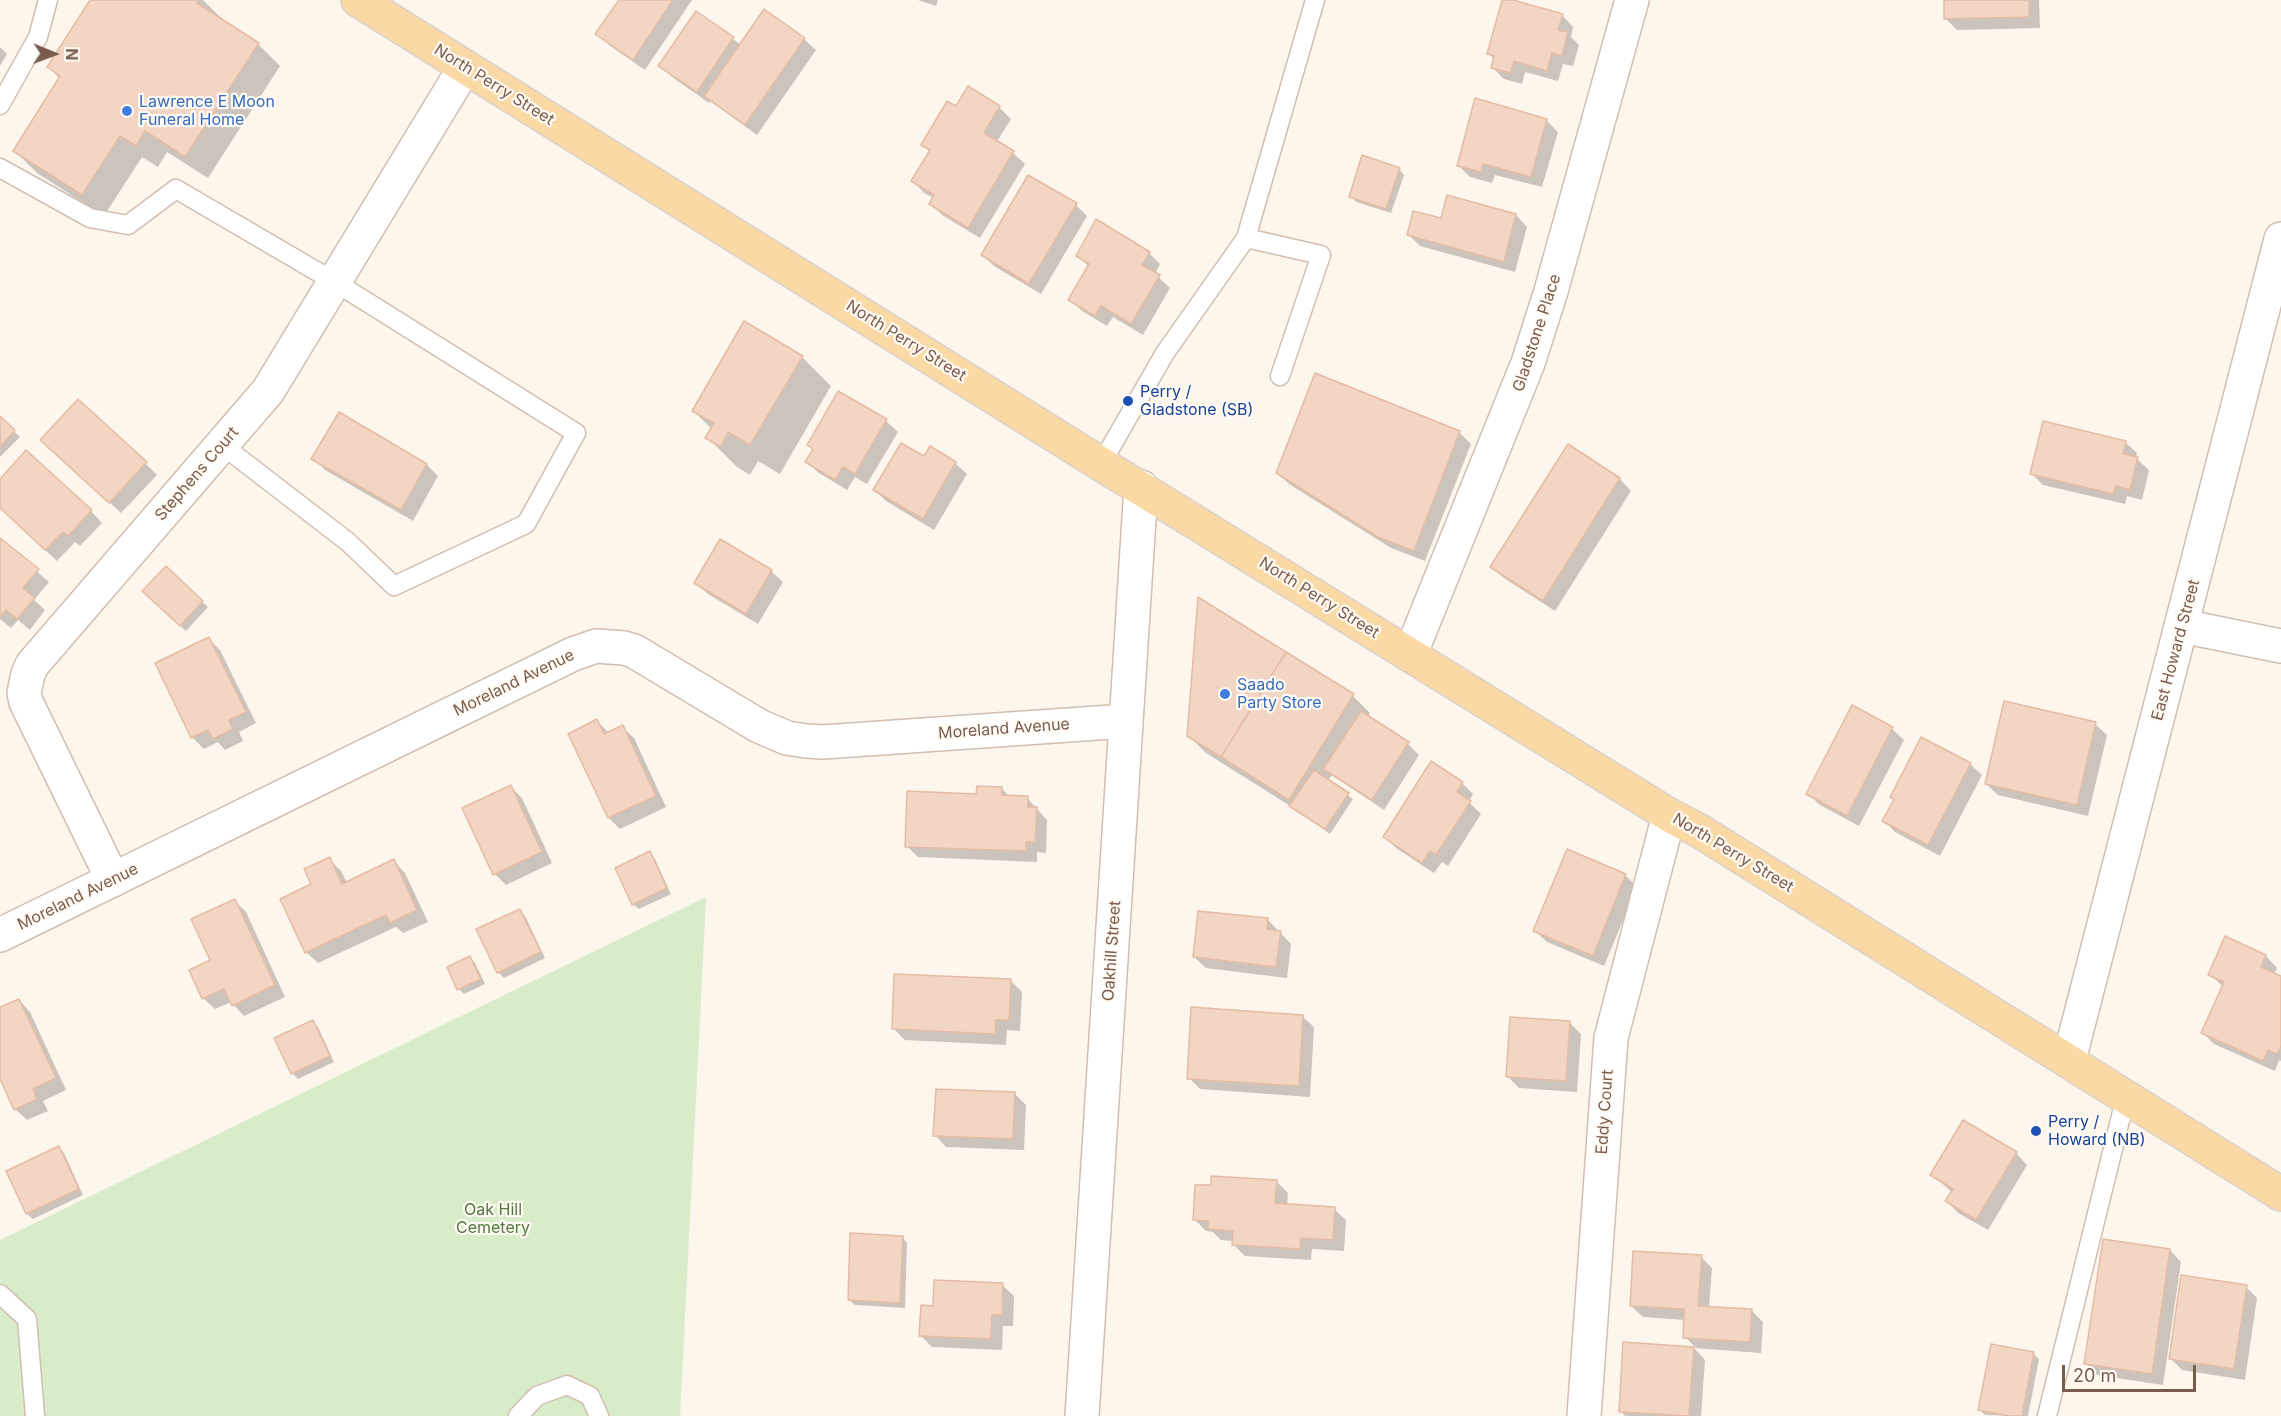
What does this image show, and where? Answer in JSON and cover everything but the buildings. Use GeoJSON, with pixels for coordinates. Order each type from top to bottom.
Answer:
{"type":"FeatureCollection","features":[{"type":"Feature","properties":{"kind":"main road","name":"North Perry Street"},"geometry":{"type":"LineString","coordinates":[[373,5],[465,67],[1101,464],[1669,815],[1698,830],[2281,1194]]}},
{"type":"Feature","properties":{"kind":"street","name":"Gladstone Place"},"geometry":{"type":"LineString","coordinates":[[1410,654],[1528,363],[1551,291],[1632,0]]}},
{"type":"Feature","properties":{"kind":"street","name":"Stephens Court"},"geometry":{"type":"LineString","coordinates":[[113,880],[26,702],[25,683],[32,665],[222,446],[274,382],[465,67]]}},
{"type":"Feature","properties":{"kind":"street","name":"East Howard Street"},"geometry":{"type":"LineString","coordinates":[[2069,1060],[2281,239]]}},
{"type":"Feature","properties":{"kind":"street","name":"Oakhill Street"},"geometry":{"type":"LineString","coordinates":[[1082,1416],[1140,487]]}},
{"type":"Feature","properties":{"kind":"street"},"geometry":{"type":"LineString","coordinates":[[2182,626],[2281,646]]}},
{"type":"Feature","properties":{"kind":"street","name":"Moreland Avenue"},"geometry":{"type":"LineString","coordinates":[[0,935],[573,654],[596,646],[634,651],[759,726],[787,738],[806,741],[823,742],[1126,721]]}},
{"type":"Feature","properties":{"kind":"street","name":"Eddy Court"},"geometry":{"type":"LineString","coordinates":[[1584,1416],[1611,1038],[1669,815]]}},
{"type":"Feature","properties":{"kind":"lane"},"geometry":{"type":"LineString","coordinates":[[0,105],[38,37],[48,0]]}},
{"type":"Feature","properties":{"kind":"lane"},"geometry":{"type":"LineString","coordinates":[[1101,464],[1165,353],[1246,238],[1315,0]]}},
{"type":"Feature","properties":{"kind":"lane"},"geometry":{"type":"LineString","coordinates":[[0,168],[90,218],[129,225],[176,189],[335,282],[576,433],[526,524],[393,586],[348,542],[222,446]]}},
{"type":"Feature","properties":{"kind":"lane"},"geometry":{"type":"LineString","coordinates":[[1246,238],[1320,255],[1280,375]]}},
{"type":"Feature","properties":{"kind":"lane"},"geometry":{"type":"LineString","coordinates":[[2047,1416],[2126,1096]]}},
{"type":"Feature","properties":{"kind":"lane"},"geometry":{"type":"LineString","coordinates":[[0,1294],[27,1319],[35,1416]]}},
{"type":"Feature","properties":{"kind":"lane"},"geometry":{"type":"LineString","coordinates":[[518,1416],[537,1396],[567,1385],[590,1396],[599,1416]]}},
{"type":"Feature","properties":{"kind":"green space","name":"Oak Hill Cemetery"},"geometry":{"type":"Polygon","coordinates":[[[706,897],[680,1416],[0,1416],[0,1240],[706,897]]]}},
{"type":"Feature","properties":{"kind":"place","name":"Lawrence E Moon Funeral Home"},"geometry":{"type":"Point","coordinates":[127,111]}},
{"type":"Feature","properties":{"kind":"place","name":"Perry / Gladstone (SB)"},"geometry":{"type":"Point","coordinates":[1128,401]}},
{"type":"Feature","properties":{"kind":"place","name":"Saado Party Store"},"geometry":{"type":"Point","coordinates":[1225,694]}},
{"type":"Feature","properties":{"kind":"place","name":"Perry / Howard (NB)"},"geometry":{"type":"Point","coordinates":[2036,1131]}}]}
